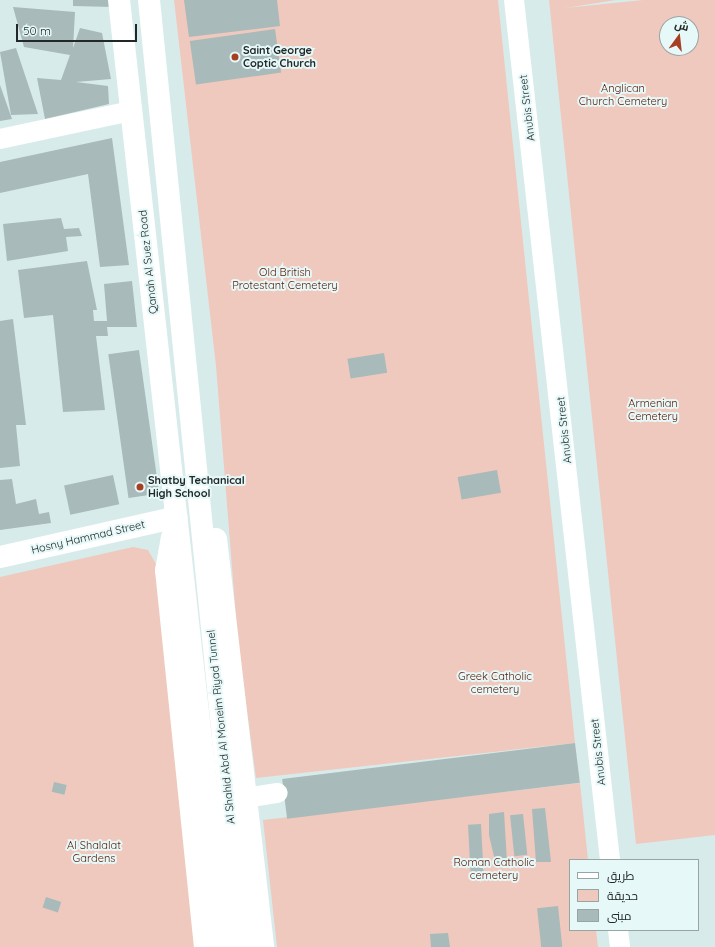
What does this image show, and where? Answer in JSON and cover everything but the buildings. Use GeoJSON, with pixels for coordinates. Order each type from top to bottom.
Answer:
{"type":"FeatureCollection","features":[{"type":"Feature","properties":{"kind":"main road","name":"Qanah Al Suez Road"},"geometry":{"type":"LineString","coordinates":[[119,0],[177,521]]}},
{"type":"Feature","properties":{"kind":"main road"},"geometry":{"type":"LineString","coordinates":[[149,0],[202,508],[217,542],[264,947]]}},
{"type":"Feature","properties":{"kind":"main road","name":"Al Shahid Abd Al Moneim Riyad Tunnel"},"geometry":{"type":"LineString","coordinates":[[202,508],[205,581],[244,947]]}},
{"type":"Feature","properties":{"kind":"main road"},"geometry":{"type":"LineString","coordinates":[[177,521],[169,544],[166,570],[205,947]]}},
{"type":"Feature","properties":{"kind":"main road","name":"Al Shahid Abd Al Moneim Riyad Tunnel"},"geometry":{"type":"LineString","coordinates":[[177,521],[224,947]]}},
{"type":"Feature","properties":{"kind":"main road","name":"Hosny Hammad Street"},"geometry":{"type":"LineString","coordinates":[[0,557],[177,521]]}},
{"type":"Feature","properties":{"kind":"street","name":"Anubis Street"},"geometry":{"type":"LineString","coordinates":[[514,0],[610,859]]}},
{"type":"Feature","properties":{"kind":"street"},"geometry":{"type":"LineString","coordinates":[[0,139],[131,111]]}},
{"type":"Feature","properties":{"kind":"street"},"geometry":{"type":"LineString","coordinates":[[246,798],[278,793]]}},
{"type":"Feature","properties":{"kind":"street"},"geometry":{"type":"LineString","coordinates":[[618,931],[620,947]]}},
{"type":"Feature","properties":{"kind":"green space"},"geometry":{"type":"Polygon","coordinates":[[[174,0],[498,0],[575,743],[256,778],[238,643],[216,366],[174,0]]]}},
{"type":"Feature","properties":{"kind":"green space"},"geometry":{"type":"Polygon","coordinates":[[[549,0],[616,0],[565,8],[643,0],[715,0],[715,835],[636,844],[549,0]]]}},
{"type":"Feature","properties":{"kind":"green space","name":"Al Shalalat Gardens"},"geometry":{"type":"Polygon","coordinates":[[[133,547],[148,550],[156,564],[198,947],[0,947],[0,577],[133,547]]]}},
{"type":"Feature","properties":{"kind":"green space","name":"Roman Catholic cemetery"},"geometry":{"type":"Polygon","coordinates":[[[580,783],[588,859],[569,859],[569,931],[596,931],[598,947],[277,947],[263,820],[580,783]]]}},
{"type":"Feature","properties":{"kind":"place","name":"Saint George Coptic Church"},"geometry":{"type":"Point","coordinates":[235,57]}},
{"type":"Feature","properties":{"kind":"place","name":"Shatby Techanical High School"},"geometry":{"type":"Point","coordinates":[140,487]}},
{"type":"Feature","properties":{"kind":"park label","name":"Anglican Church Cemetery"},"geometry":{"type":"Point","coordinates":[623,95]}},
{"type":"Feature","properties":{"kind":"park label","name":"Old British Protestant Cemetery"},"geometry":{"type":"Point","coordinates":[285,279]}},
{"type":"Feature","properties":{"kind":"park label","name":"Armenian Cemetery"},"geometry":{"type":"Point","coordinates":[653,410]}},
{"type":"Feature","properties":{"kind":"park label","name":"Greek Catholic cemetery"},"geometry":{"type":"Point","coordinates":[495,683]}}]}
